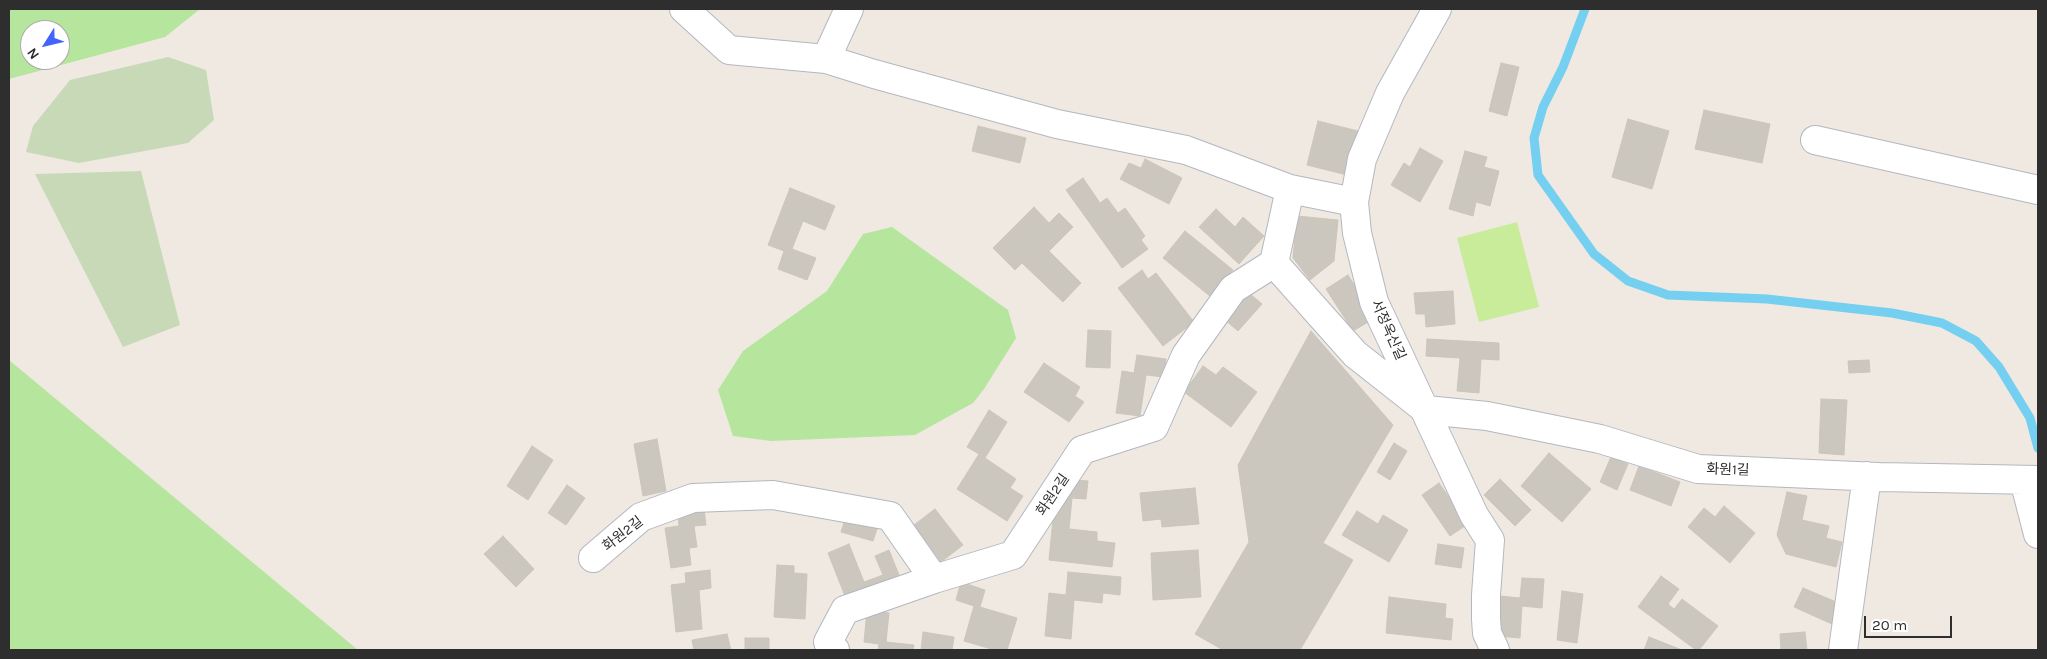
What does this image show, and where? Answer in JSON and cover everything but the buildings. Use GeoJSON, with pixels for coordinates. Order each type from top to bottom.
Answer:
{"type":"FeatureCollection","features":[{"type":"Feature","properties":{"kind":"lane"},"geometry":{"type":"LineString","coordinates":[[684,9],[730,50],[826,59],[1057,124],[1186,150],[1290,189],[1354,202]]}},
{"type":"Feature","properties":{"kind":"lane"},"geometry":{"type":"LineString","coordinates":[[826,59],[849,9]]}},
{"type":"Feature","properties":{"kind":"lane","name":"서정옥산길"},"geometry":{"type":"LineString","coordinates":[[1437,9],[1390,93],[1362,159],[1354,202],[1357,233],[1374,302],[1474,515],[1490,540],[1486,619],[1487,633],[1494,650]]}},
{"type":"Feature","properties":{"kind":"lane"},"geometry":{"type":"LineString","coordinates":[[1815,140],[2038,190]]}},
{"type":"Feature","properties":{"kind":"lane"},"geometry":{"type":"LineString","coordinates":[[1290,189],[1274,263],[1355,354],[1426,410]]}},
{"type":"Feature","properties":{"kind":"lane","name":"화원2길"},"geometry":{"type":"LineString","coordinates":[[592,558],[641,517],[693,498],[773,495],[890,516],[934,579],[1012,555],[1082,450],[1154,427],[1186,355],[1234,289],[1274,263]]}},
{"type":"Feature","properties":{"kind":"lane","name":"화원1길"},"geometry":{"type":"LineString","coordinates":[[1426,410],[1487,416],[1600,439],[1698,469],[2031,480]]}},
{"type":"Feature","properties":{"kind":"lane"},"geometry":{"type":"LineString","coordinates":[[1843,650],[1867,476]]}},
{"type":"Feature","properties":{"kind":"lane"},"geometry":{"type":"LineString","coordinates":[[2031,480],[2038,534]]}},
{"type":"Feature","properties":{"kind":"lane"},"geometry":{"type":"LineString","coordinates":[[835,650],[828,642],[845,610],[934,579]]}},
{"type":"Feature","properties":{"kind":"green space"},"geometry":{"type":"Polygon","coordinates":[[[9,9],[200,9],[165,37],[70,63],[70,20],[20,20],[20,70],[42,70],[9,79],[9,9]]]}},
{"type":"Feature","properties":{"kind":"green space"},"geometry":{"type":"Polygon","coordinates":[[[168,57],[206,70],[214,120],[188,143],[79,163],[26,152],[33,126],[70,80],[168,57]]]}},
{"type":"Feature","properties":{"kind":"green space"},"geometry":{"type":"Polygon","coordinates":[[[141,171],[180,325],[123,347],[35,174],[141,171]]]}},
{"type":"Feature","properties":{"kind":"green space"},"geometry":{"type":"Polygon","coordinates":[[[1517,222],[1539,307],[1479,322],[1457,238],[1517,222]]]}},
{"type":"Feature","properties":{"kind":"green space"},"geometry":{"type":"Polygon","coordinates":[[[892,227],[1008,310],[1016,338],[984,389],[973,403],[915,435],[771,441],[733,436],[718,390],[743,351],[827,291],[863,234],[892,227]]]}},
{"type":"Feature","properties":{"kind":"green space"},"geometry":{"type":"Polygon","coordinates":[[[9,360],[358,650],[9,650],[9,360]]]}},
{"type":"Feature","properties":{"kind":"waterway"},"geometry":{"type":"LineString","coordinates":[[1585,9],[1563,67],[1543,107],[1534,138],[1538,175],[1594,254],[1628,281],[1668,295],[1767,299],[1892,313],[1942,323],[1976,341],[1999,367],[2030,418],[2038,448]]}}]}
